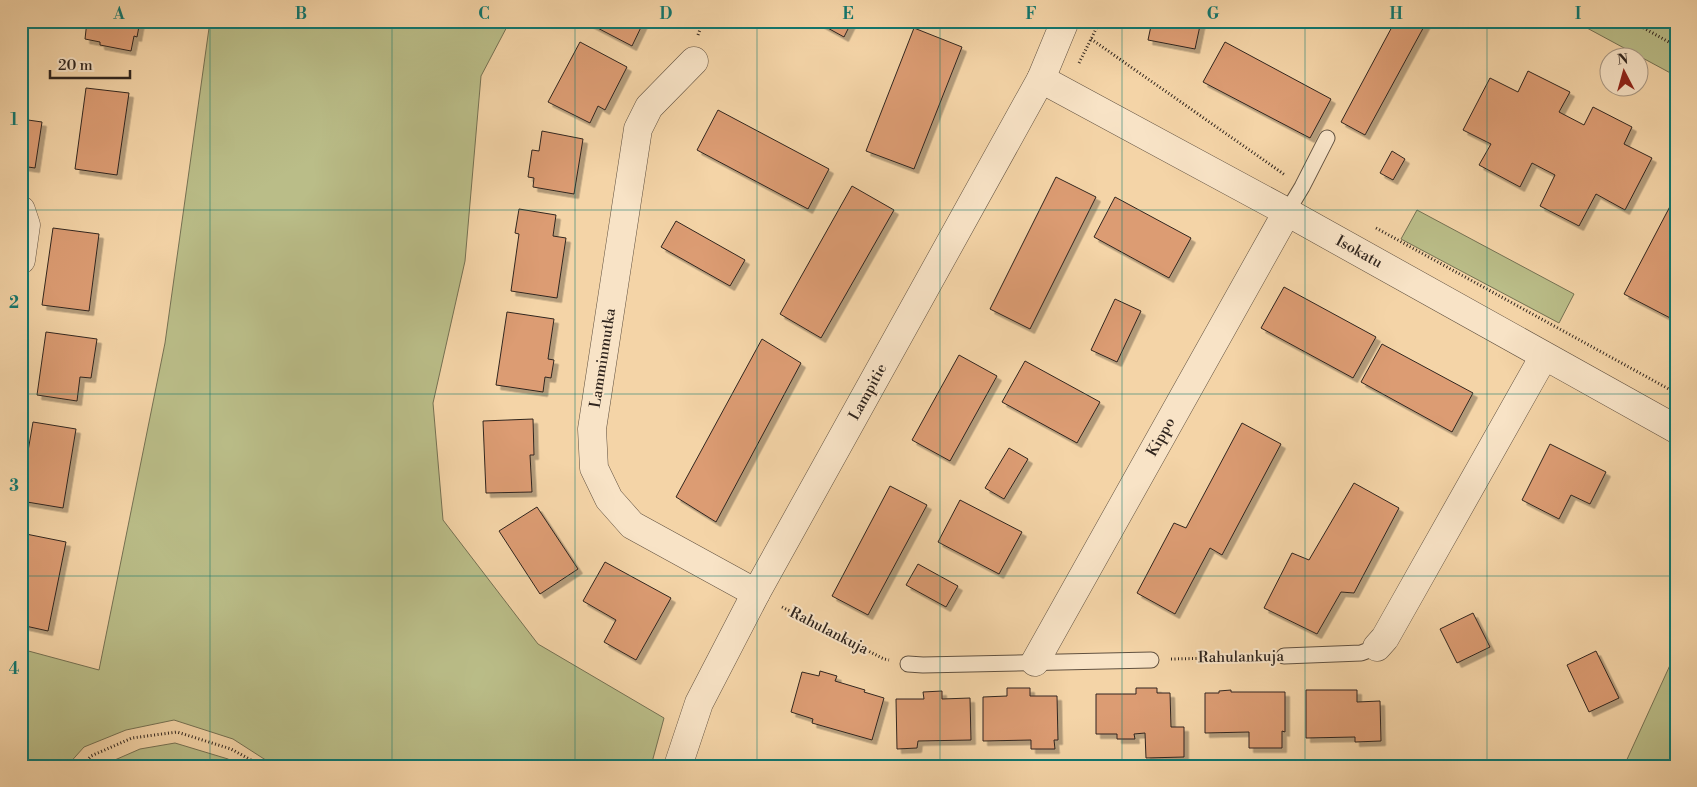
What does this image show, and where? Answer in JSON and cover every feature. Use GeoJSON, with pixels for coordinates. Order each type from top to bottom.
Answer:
{"type":"FeatureCollection","features":[{"type":"Feature","properties":{"kind":"street","name":"Lampitie"},"geometry":{"type":"LineString","coordinates":[[678,766],[699,703],[756,593],[1041,79],[1060,23]]}},
{"type":"Feature","properties":{"kind":"street","name":"Lamminmutka"},"geometry":{"type":"LineString","coordinates":[[694,61],[649,107],[638,130],[592,429],[594,468],[609,499],[632,525],[756,593]]}},
{"type":"Feature","properties":{"kind":"street","name":"Isokatu"},"geometry":{"type":"LineString","coordinates":[[1041,79],[1287,212],[1676,429]]}},
{"type":"Feature","properties":{"kind":"street"},"geometry":{"type":"LineString","coordinates":[[21,210],[26,225],[21,260]]}},
{"type":"Feature","properties":{"kind":"street","name":"Kippo"},"geometry":{"type":"LineString","coordinates":[[1036,662],[1287,212]]}},
{"type":"Feature","properties":{"kind":"street","name":"Rahulankuja"},"geometry":{"type":"LineString","coordinates":[[1377,647],[1385,638],[1544,356]]}},
{"type":"Feature","properties":{"kind":"lane"},"geometry":{"type":"LineString","coordinates":[[1287,212],[1302,187],[1326,138]]}},
{"type":"Feature","properties":{"kind":"lane","name":"Rahulankuja"},"geometry":{"type":"LineString","coordinates":[[1284,656],[1361,653],[1377,647]]}},
{"type":"Feature","properties":{"kind":"lane"},"geometry":{"type":"LineString","coordinates":[[908,664],[1151,660]]}},
{"type":"Feature","properties":{"kind":"path"},"geometry":{"type":"LineString","coordinates":[[1631,21],[1676,46]]}},
{"type":"Feature","properties":{"kind":"path"},"geometry":{"type":"LineString","coordinates":[[1060,23],[1092,40],[1302,187]]}},
{"type":"Feature","properties":{"kind":"path"},"geometry":{"type":"LineString","coordinates":[[1375,227],[1676,393]]}},
{"type":"Feature","properties":{"kind":"path","name":"Rahulankuja"},"geometry":{"type":"LineString","coordinates":[[782,607],[884,659],[908,664]]}},
{"type":"Feature","properties":{"kind":"path","name":"Rahulankuja"},"geometry":{"type":"LineString","coordinates":[[1151,660],[1284,656]]}},
{"type":"Feature","properties":{"kind":"path"},"geometry":{"type":"LineString","coordinates":[[82,766],[91,756],[132,738],[177,732],[231,749],[262,766]]}},
{"type":"Feature","properties":{"kind":"green space"},"geometry":{"type":"Polygon","coordinates":[[[210,21],[510,21],[481,76],[465,261],[433,403],[443,520],[538,644],[664,718],[651,766],[275,766],[233,739],[174,720],[126,730],[84,747],[67,766],[21,766],[21,649],[99,670],[165,343],[210,21]]]}},
{"type":"Feature","properties":{"kind":"green space"},"geometry":{"type":"Polygon","coordinates":[[[1574,21],[1676,21],[1676,76],[1650,62],[1650,48],[1624,48],[1574,21]]]}},
{"type":"Feature","properties":{"kind":"green space"},"geometry":{"type":"Polygon","coordinates":[[[1417,210],[1574,294],[1559,323],[1401,239],[1417,210]]]}},
{"type":"Feature","properties":{"kind":"green space"},"geometry":{"type":"Polygon","coordinates":[[[1676,652],[1676,766],[1624,766],[1676,652]]]}},
{"type":"Feature","properties":{"kind":"green space"},"geometry":{"type":"Polygon","coordinates":[[[175,743],[228,759],[240,766],[101,766],[140,749],[175,743]]]}},
{"type":"Feature","properties":{"kind":"building"},"geometry":{"type":"Polygon","coordinates":[[[87,21],[140,21],[137,37],[134,36],[131,51],[100,45],[100,42],[85,39],[87,21]]]}},
{"type":"Feature","properties":{"kind":"building"},"geometry":{"type":"Polygon","coordinates":[[[589,21],[644,21],[632,46],[588,23],[589,21]]]}},
{"type":"Feature","properties":{"kind":"building"},"geometry":{"type":"Polygon","coordinates":[[[815,21],[852,21],[844,37],[815,21]]]}},
{"type":"Feature","properties":{"kind":"building"},"geometry":{"type":"Polygon","coordinates":[[[1152,21],[1201,21],[1195,49],[1148,40],[1152,21]]]}},
{"type":"Feature","properties":{"kind":"building"},"geometry":{"type":"Polygon","coordinates":[[[1387,21],[1427,21],[1365,135],[1341,122],[1393,25],[1387,21]]]}},
{"type":"Feature","properties":{"kind":"building"},"geometry":{"type":"Polygon","coordinates":[[[914,28],[962,47],[914,169],[866,151],[914,28]]]}},
{"type":"Feature","properties":{"kind":"building"},"geometry":{"type":"Polygon","coordinates":[[[580,42],[627,67],[605,110],[598,106],[590,123],[548,102],[580,42]]]}},
{"type":"Feature","properties":{"kind":"building"},"geometry":{"type":"Polygon","coordinates":[[[1225,42],[1331,99],[1310,138],[1203,82],[1225,42]]]}},
{"type":"Feature","properties":{"kind":"building"},"geometry":{"type":"Polygon","coordinates":[[[1528,71],[1570,92],[1559,112],[1584,125],[1593,107],[1632,127],[1624,144],[1652,158],[1625,210],[1596,194],[1579,226],[1540,206],[1555,175],[1532,163],[1520,187],[1479,165],[1491,144],[1463,130],[1490,78],[1518,92],[1528,71]]]}},
{"type":"Feature","properties":{"kind":"building"},"geometry":{"type":"Polygon","coordinates":[[[86,88],[129,93],[117,175],[75,169],[86,88]]]}},
{"type":"Feature","properties":{"kind":"building"},"geometry":{"type":"Polygon","coordinates":[[[718,110],[829,169],[808,209],[697,150],[718,110]]]}},
{"type":"Feature","properties":{"kind":"building"},"geometry":{"type":"Polygon","coordinates":[[[21,119],[42,122],[35,168],[21,166],[21,119]]]}},
{"type":"Feature","properties":{"kind":"building"},"geometry":{"type":"Polygon","coordinates":[[[542,131],[583,139],[574,194],[533,187],[534,178],[528,177],[532,150],[539,151],[542,131]]]}},
{"type":"Feature","properties":{"kind":"building"},"geometry":{"type":"Polygon","coordinates":[[[1392,151],[1405,159],[1393,180],[1380,173],[1392,151]]]}},
{"type":"Feature","properties":{"kind":"building"},"geometry":{"type":"Polygon","coordinates":[[[1056,177],[1096,197],[1030,329],[990,309],[1056,177]]]}},
{"type":"Feature","properties":{"kind":"building"},"geometry":{"type":"Polygon","coordinates":[[[852,186],[894,210],[821,338],[780,314],[852,186]]]}},
{"type":"Feature","properties":{"kind":"building"},"geometry":{"type":"Polygon","coordinates":[[[1676,195],[1676,321],[1624,294],[1676,195]]]}},
{"type":"Feature","properties":{"kind":"building"},"geometry":{"type":"Polygon","coordinates":[[[1115,197],[1191,238],[1169,278],[1094,237],[1115,197]]]}},
{"type":"Feature","properties":{"kind":"building"},"geometry":{"type":"Polygon","coordinates":[[[519,209],[556,215],[553,236],[566,238],[557,298],[511,291],[519,234],[515,233],[519,209]]]}},
{"type":"Feature","properties":{"kind":"building"},"geometry":{"type":"Polygon","coordinates":[[[676,221],[745,260],[730,286],[661,247],[676,221]]]}},
{"type":"Feature","properties":{"kind":"building"},"geometry":{"type":"Polygon","coordinates":[[[53,228],[99,234],[89,311],[42,305],[53,228]]]}},
{"type":"Feature","properties":{"kind":"building"},"geometry":{"type":"Polygon","coordinates":[[[1284,287],[1376,337],[1353,378],[1261,328],[1284,287]]]}},
{"type":"Feature","properties":{"kind":"building"},"geometry":{"type":"Polygon","coordinates":[[[1115,299],[1141,311],[1117,362],[1091,350],[1115,299]]]}},
{"type":"Feature","properties":{"kind":"building"},"geometry":{"type":"Polygon","coordinates":[[[507,312],[554,319],[548,359],[554,360],[551,378],[545,377],[543,392],[496,385],[507,312]]]}},
{"type":"Feature","properties":{"kind":"building"},"geometry":{"type":"Polygon","coordinates":[[[46,332],[97,339],[91,378],[80,377],[77,401],[37,395],[46,332]]]}},
{"type":"Feature","properties":{"kind":"building"},"geometry":{"type":"Polygon","coordinates":[[[762,339],[801,363],[716,522],[676,497],[762,339]]]}},
{"type":"Feature","properties":{"kind":"building"},"geometry":{"type":"Polygon","coordinates":[[[1382,344],[1473,393],[1452,432],[1361,382],[1382,344]]]}},
{"type":"Feature","properties":{"kind":"building"},"geometry":{"type":"Polygon","coordinates":[[[959,355],[997,376],[950,461],[912,440],[959,355]]]}},
{"type":"Feature","properties":{"kind":"building"},"geometry":{"type":"Polygon","coordinates":[[[1025,361],[1100,402],[1077,443],[1002,402],[1025,361]]]}},
{"type":"Feature","properties":{"kind":"building"},"geometry":{"type":"Polygon","coordinates":[[[533,419],[534,455],[530,455],[532,492],[486,493],[483,421],[533,419]]]}},
{"type":"Feature","properties":{"kind":"building"},"geometry":{"type":"Polygon","coordinates":[[[33,422],[76,429],[63,508],[21,501],[33,422]]]}},
{"type":"Feature","properties":{"kind":"building"},"geometry":{"type":"Polygon","coordinates":[[[1242,423],[1281,444],[1222,555],[1210,548],[1175,614],[1137,593],[1174,523],[1186,528],[1242,423]]]}},
{"type":"Feature","properties":{"kind":"building"},"geometry":{"type":"Polygon","coordinates":[[[1550,444],[1606,472],[1590,504],[1571,495],[1559,519],[1522,500],[1550,444]]]}},
{"type":"Feature","properties":{"kind":"building"},"geometry":{"type":"Polygon","coordinates":[[[1009,448],[1028,459],[1004,499],[985,488],[1009,448]]]}},
{"type":"Feature","properties":{"kind":"building"},"geometry":{"type":"Polygon","coordinates":[[[1354,483],[1399,508],[1354,593],[1341,592],[1317,634],[1264,608],[1292,553],[1309,560],[1354,483]]]}},
{"type":"Feature","properties":{"kind":"building"},"geometry":{"type":"Polygon","coordinates":[[[890,486],[927,505],[868,615],[832,596],[890,486]]]}},
{"type":"Feature","properties":{"kind":"building"},"geometry":{"type":"Polygon","coordinates":[[[960,500],[1022,532],[999,574],[938,542],[960,500]]]}},
{"type":"Feature","properties":{"kind":"building"},"geometry":{"type":"Polygon","coordinates":[[[537,507],[578,569],[540,594],[499,531],[537,507]]]}},
{"type":"Feature","properties":{"kind":"building"},"geometry":{"type":"Polygon","coordinates":[[[21,533],[66,542],[48,631],[21,625],[21,533]]]}},
{"type":"Feature","properties":{"kind":"building"},"geometry":{"type":"Polygon","coordinates":[[[605,562],[671,598],[636,660],[604,642],[616,620],[583,601],[605,562]]]}},
{"type":"Feature","properties":{"kind":"building"},"geometry":{"type":"Polygon","coordinates":[[[918,564],[958,586],[946,607],[906,585],[918,564]]]}},
{"type":"Feature","properties":{"kind":"building"},"geometry":{"type":"Polygon","coordinates":[[[1473,613],[1490,647],[1457,663],[1440,629],[1473,613]]]}},
{"type":"Feature","properties":{"kind":"building"},"geometry":{"type":"Polygon","coordinates":[[[1596,651],[1619,698],[1589,712],[1567,665],[1596,651]]]}},
{"type":"Feature","properties":{"kind":"building"},"geometry":{"type":"Polygon","coordinates":[[[820,671],[837,676],[835,681],[884,698],[872,740],[812,723],[813,719],[791,712],[802,672],[819,676],[820,671]]]}},
{"type":"Feature","properties":{"kind":"building"},"geometry":{"type":"Polygon","coordinates":[[[1007,688],[1030,688],[1030,696],[1057,696],[1058,740],[1054,740],[1055,749],[1031,749],[1031,740],[983,741],[983,697],[1007,696],[1007,688]]]}},
{"type":"Feature","properties":{"kind":"building"},"geometry":{"type":"Polygon","coordinates":[[[1136,688],[1157,688],[1157,693],[1170,693],[1171,727],[1184,727],[1184,757],[1146,758],[1145,733],[1134,734],[1135,739],[1117,739],[1117,734],[1096,734],[1096,694],[1136,694],[1136,688]]]}},
{"type":"Feature","properties":{"kind":"building"},"geometry":{"type":"Polygon","coordinates":[[[1231,690],[1231,692],[1285,692],[1285,732],[1282,731],[1282,748],[1249,748],[1249,732],[1205,733],[1205,693],[1219,693],[1219,691],[1231,690]]]}},
{"type":"Feature","properties":{"kind":"building"},"geometry":{"type":"Polygon","coordinates":[[[1306,690],[1357,690],[1357,702],[1380,701],[1381,741],[1355,742],[1355,737],[1306,738],[1306,690]]]}},
{"type":"Feature","properties":{"kind":"building"},"geometry":{"type":"Polygon","coordinates":[[[942,691],[942,699],[970,698],[971,740],[918,741],[917,748],[897,749],[896,699],[924,699],[923,692],[942,691]]]}}]}
